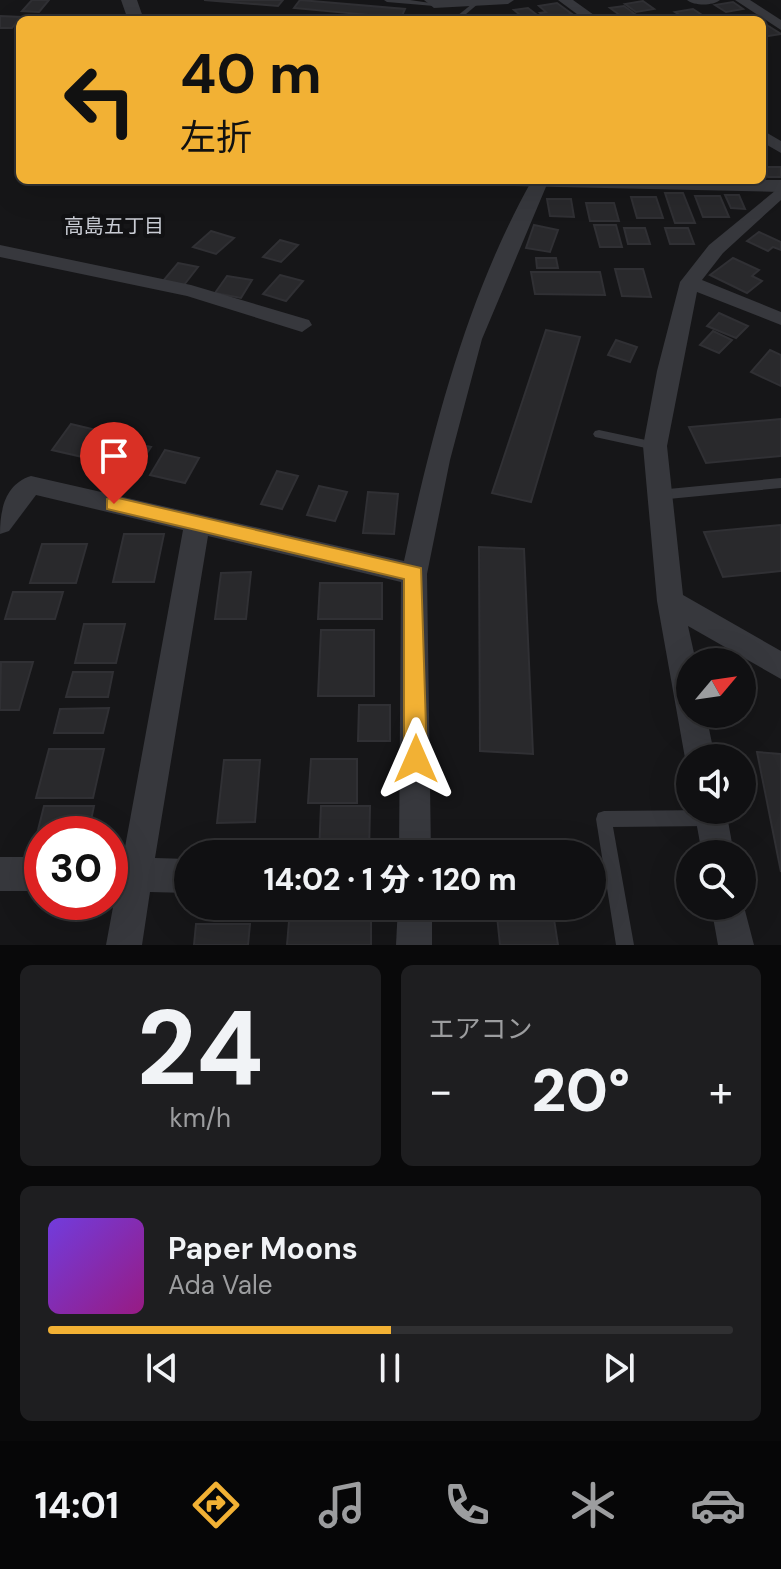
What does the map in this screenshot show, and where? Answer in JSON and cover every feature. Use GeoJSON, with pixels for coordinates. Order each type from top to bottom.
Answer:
{"type":"FeatureCollection","features":[{"type":"Feature","properties":{"kind":"street"},"geometry":{"type":"LineString","coordinates":[[432,2],[508,0]]}},
{"type":"Feature","properties":{"kind":"street"},"geometry":{"type":"LineString","coordinates":[[564,0],[588,16]]}},
{"type":"Feature","properties":{"kind":"street"},"geometry":{"type":"LineString","coordinates":[[693,0],[714,0]]}},
{"type":"Feature","properties":{"kind":"street"},"geometry":{"type":"LineString","coordinates":[[741,0],[763,16]]}},
{"type":"Feature","properties":{"kind":"street"},"geometry":{"type":"LineString","coordinates":[[415,840],[414,574],[438,460],[472,339],[538,184]]}},
{"type":"Feature","properties":{"kind":"street"},"geometry":{"type":"LineString","coordinates":[[608,184],[781,189]]}},
{"type":"Feature","properties":{"kind":"street"},"geometry":{"type":"LineString","coordinates":[[679,648],[670,601],[655,446],[690,282],[716,249],[781,189]]}},
{"type":"Feature","properties":{"kind":"street"},"geometry":{"type":"LineString","coordinates":[[0,251],[191,291],[302,325]]}},
{"type":"Feature","properties":{"kind":"street"},"geometry":{"type":"LineString","coordinates":[[690,282],[781,319]]}},
{"type":"Feature","properties":{"kind":"street"},"geometry":{"type":"LineString","coordinates":[[0,524],[31,485],[414,574]]}},
{"type":"Feature","properties":{"kind":"street"},"geometry":{"type":"LineString","coordinates":[[128,850],[197,523]]}},
{"type":"Feature","properties":{"kind":"street"},"geometry":{"type":"LineString","coordinates":[[670,601],[781,664]]}},
{"type":"Feature","properties":{"kind":"street"},"geometry":{"type":"LineString","coordinates":[[0,874],[24,874]]}},
{"type":"Feature","properties":{"kind":"street"},"geometry":{"type":"LineString","coordinates":[[128,874],[174,876]]}},
{"type":"Feature","properties":{"kind":"street"},"geometry":{"type":"LineString","coordinates":[[124,920],[124,945]]}},
{"type":"Feature","properties":{"kind":"street"},"geometry":{"type":"LineString","coordinates":[[414,945],[415,920]]}},
{"type":"Feature","properties":{"kind":"street"},"geometry":{"type":"LineString","coordinates":[[731,920],[736,945]]}},
{"type":"Feature","properties":{"kind":"lane"},"geometry":{"type":"LineString","coordinates":[[387,0],[432,2]]}},
{"type":"Feature","properties":{"kind":"lane"},"geometry":{"type":"LineString","coordinates":[[460,16],[477,2]]}},
{"type":"Feature","properties":{"kind":"lane"},"geometry":{"type":"LineString","coordinates":[[599,434],[655,446]]}},
{"type":"Feature","properties":{"kind":"lane"},"geometry":{"type":"LineString","coordinates":[[658,495],[781,483]]}},
{"type":"Feature","properties":{"kind":"lane"},"geometry":{"type":"LineString","coordinates":[[625,945],[604,819],[676,816]]}},
{"type":"Feature","properties":{"kind":"building"},"geometry":{"type":"Polygon","coordinates":[[[32,0],[49,0],[39,12],[22,11],[32,0]]]}},
{"type":"Feature","properties":{"kind":"building"},"geometry":{"type":"Polygon","coordinates":[[[204,0],[283,0],[278,6],[204,0]]]}},
{"type":"Feature","properties":{"kind":"building"},"geometry":{"type":"Polygon","coordinates":[[[300,0],[405,9],[402,16],[380,16],[294,8],[300,0]]]}},
{"type":"Feature","properties":{"kind":"building"},"geometry":{"type":"Polygon","coordinates":[[[643,1],[654,9],[636,12],[625,4],[643,1]]]}},
{"type":"Feature","properties":{"kind":"building"},"geometry":{"type":"Polygon","coordinates":[[[733,2],[743,9],[726,12],[715,5],[733,2]]]}},
{"type":"Feature","properties":{"kind":"building"},"geometry":{"type":"Polygon","coordinates":[[[557,3],[572,14],[544,16],[540,13],[546,12],[539,6],[557,3]]]}},
{"type":"Feature","properties":{"kind":"building"},"geometry":{"type":"Polygon","coordinates":[[[624,6],[635,14],[621,16],[610,8],[624,6]]]}},
{"type":"Feature","properties":{"kind":"building"},"geometry":{"type":"Polygon","coordinates":[[[528,8],[538,16],[521,16],[514,10],[528,8]]]}},
{"type":"Feature","properties":{"kind":"building"},"geometry":{"type":"Polygon","coordinates":[[[693,9],[702,15],[681,16],[675,12],[693,9]]]}},
{"type":"Feature","properties":{"kind":"building"},"geometry":{"type":"Polygon","coordinates":[[[0,16],[16,17],[12,28],[0,28],[0,16]]]}},
{"type":"Feature","properties":{"kind":"building"},"geometry":{"type":"Polygon","coordinates":[[[766,25],[781,34],[766,36],[766,25]]]}},
{"type":"Feature","properties":{"kind":"building"},"geometry":{"type":"Polygon","coordinates":[[[766,167],[781,167],[781,177],[768,177],[766,167]]]}},
{"type":"Feature","properties":{"kind":"building"},"geometry":{"type":"Polygon","coordinates":[[[665,193],[683,193],[695,223],[675,223],[665,193]]]}},
{"type":"Feature","properties":{"kind":"building"},"geometry":{"type":"Polygon","coordinates":[[[725,195],[739,195],[745,209],[731,208],[725,195]]]}},
{"type":"Feature","properties":{"kind":"building"},"geometry":{"type":"Polygon","coordinates":[[[695,196],[720,196],[729,217],[703,217],[695,196]]]}},
{"type":"Feature","properties":{"kind":"building"},"geometry":{"type":"Polygon","coordinates":[[[631,197],[656,197],[663,218],[637,218],[631,197]]]}},
{"type":"Feature","properties":{"kind":"building"},"geometry":{"type":"Polygon","coordinates":[[[547,199],[571,199],[574,217],[550,216],[547,199]]]}},
{"type":"Feature","properties":{"kind":"building"},"geometry":{"type":"Polygon","coordinates":[[[586,203],[614,203],[619,221],[590,221],[586,203]]]}},
{"type":"Feature","properties":{"kind":"building"},"geometry":{"type":"Polygon","coordinates":[[[534,225],[558,230],[550,252],[526,248],[534,225]]]}},
{"type":"Feature","properties":{"kind":"building"},"geometry":{"type":"Polygon","coordinates":[[[594,225],[616,225],[622,247],[600,247],[594,225]]]}},
{"type":"Feature","properties":{"kind":"building"},"geometry":{"type":"Polygon","coordinates":[[[624,228],[645,228],[650,244],[628,244],[624,228]]]}},
{"type":"Feature","properties":{"kind":"building"},"geometry":{"type":"Polygon","coordinates":[[[665,228],[688,228],[694,244],[670,244],[665,228]]]}},
{"type":"Feature","properties":{"kind":"building"},"geometry":{"type":"Polygon","coordinates":[[[211,231],[234,238],[216,254],[193,247],[211,231]]]}},
{"type":"Feature","properties":{"kind":"building"},"geometry":{"type":"Polygon","coordinates":[[[759,232],[781,242],[781,250],[773,247],[768,251],[747,241],[759,232]]]}},
{"type":"Feature","properties":{"kind":"building"},"geometry":{"type":"Polygon","coordinates":[[[280,240],[298,245],[281,262],[263,257],[280,240]]]}},
{"type":"Feature","properties":{"kind":"building"},"geometry":{"type":"Polygon","coordinates":[[[536,258],[556,258],[558,268],[537,268],[536,258]]]}},
{"type":"Feature","properties":{"kind":"building"},"geometry":{"type":"Polygon","coordinates":[[[733,258],[759,270],[752,276],[762,281],[747,293],[710,275],[733,258]]]}},
{"type":"Feature","properties":{"kind":"building"},"geometry":{"type":"Polygon","coordinates":[[[178,263],[198,267],[184,285],[163,281],[178,263]]]}},
{"type":"Feature","properties":{"kind":"building"},"geometry":{"type":"Polygon","coordinates":[[[615,269],[643,269],[651,297],[622,296],[615,269]]]}},
{"type":"Feature","properties":{"kind":"building"},"geometry":{"type":"Polygon","coordinates":[[[531,272],[600,272],[605,295],[535,294],[531,272]]]}},
{"type":"Feature","properties":{"kind":"building"},"geometry":{"type":"Polygon","coordinates":[[[280,275],[303,281],[286,301],[263,294],[280,275]]]}},
{"type":"Feature","properties":{"kind":"building"},"geometry":{"type":"Polygon","coordinates":[[[227,276],[252,280],[241,298],[215,293],[227,276]]]}},
{"type":"Feature","properties":{"kind":"building"},"geometry":{"type":"Polygon","coordinates":[[[719,313],[748,326],[736,338],[707,326],[719,313]]]}},
{"type":"Feature","properties":{"kind":"building"},"geometry":{"type":"Polygon","coordinates":[[[546,330],[580,337],[531,502],[492,493],[546,330]]]}},
{"type":"Feature","properties":{"kind":"building"},"geometry":{"type":"Polygon","coordinates":[[[713,331],[732,340],[719,353],[700,345],[713,331]]]}},
{"type":"Feature","properties":{"kind":"building"},"geometry":{"type":"Polygon","coordinates":[[[616,340],[637,347],[630,362],[608,355],[616,340]]]}},
{"type":"Feature","properties":{"kind":"building"},"geometry":{"type":"Polygon","coordinates":[[[770,350],[781,355],[781,386],[751,372],[770,350]]]}},
{"type":"Feature","properties":{"kind":"building"},"geometry":{"type":"Polygon","coordinates":[[[781,419],[781,456],[706,463],[689,427],[781,419]]]}},
{"type":"Feature","properties":{"kind":"building"},"geometry":{"type":"Polygon","coordinates":[[[71,424],[104,432],[87,458],[52,450],[71,424]]]}},
{"type":"Feature","properties":{"kind":"building"},"geometry":{"type":"Polygon","coordinates":[[[122,441],[151,447],[135,471],[106,464],[122,441]]]}},
{"type":"Feature","properties":{"kind":"building"},"geometry":{"type":"Polygon","coordinates":[[[165,450],[199,458],[185,483],[150,475],[165,450]]]}},
{"type":"Feature","properties":{"kind":"building"},"geometry":{"type":"Polygon","coordinates":[[[277,471],[298,476],[282,509],[261,504],[277,471]]]}},
{"type":"Feature","properties":{"kind":"building"},"geometry":{"type":"Polygon","coordinates":[[[319,486],[347,492],[335,521],[307,515],[319,486]]]}},
{"type":"Feature","properties":{"kind":"building"},"geometry":{"type":"Polygon","coordinates":[[[368,492],[398,494],[394,534],[363,533],[368,492]]]}},
{"type":"Feature","properties":{"kind":"building"},"geometry":{"type":"Polygon","coordinates":[[[781,525],[781,571],[723,577],[704,532],[781,525]]]}},
{"type":"Feature","properties":{"kind":"building"},"geometry":{"type":"Polygon","coordinates":[[[124,534],[164,534],[154,582],[113,582],[124,534]]]}},
{"type":"Feature","properties":{"kind":"building"},"geometry":{"type":"Polygon","coordinates":[[[42,544],[87,544],[76,583],[30,583],[42,544]]]}},
{"type":"Feature","properties":{"kind":"building"},"geometry":{"type":"Polygon","coordinates":[[[479,547],[524,549],[533,754],[480,751],[479,547]]]}},
{"type":"Feature","properties":{"kind":"building"},"geometry":{"type":"Polygon","coordinates":[[[251,572],[246,619],[215,619],[221,573],[251,572]]]}},
{"type":"Feature","properties":{"kind":"building"},"geometry":{"type":"Polygon","coordinates":[[[320,583],[382,583],[382,619],[318,619],[320,583]]]}},
{"type":"Feature","properties":{"kind":"building"},"geometry":{"type":"Polygon","coordinates":[[[13,592],[63,592],[55,619],[5,619],[13,592]]]}},
{"type":"Feature","properties":{"kind":"building"},"geometry":{"type":"Polygon","coordinates":[[[84,624],[125,624],[116,663],[75,663],[84,624]]]}},
{"type":"Feature","properties":{"kind":"building"},"geometry":{"type":"Polygon","coordinates":[[[321,630],[374,630],[374,696],[318,696],[321,630]]]}},
{"type":"Feature","properties":{"kind":"building"},"geometry":{"type":"Polygon","coordinates":[[[1,662],[33,662],[19,710],[0,710],[1,662]]]}},
{"type":"Feature","properties":{"kind":"building"},"geometry":{"type":"Polygon","coordinates":[[[73,672],[113,672],[108,697],[66,697],[73,672]]]}},
{"type":"Feature","properties":{"kind":"building"},"geometry":{"type":"Polygon","coordinates":[[[359,705],[390,705],[390,741],[358,741],[359,705]]]}},
{"type":"Feature","properties":{"kind":"building"},"geometry":{"type":"Polygon","coordinates":[[[109,708],[103,733],[54,733],[60,709],[109,708]]]}},
{"type":"Feature","properties":{"kind":"building"},"geometry":{"type":"Polygon","coordinates":[[[49,749],[104,749],[93,798],[36,798],[49,749]]]}},
{"type":"Feature","properties":{"kind":"building"},"geometry":{"type":"Polygon","coordinates":[[[757,752],[781,754],[781,872],[757,752]]]}},
{"type":"Feature","properties":{"kind":"building"},"geometry":{"type":"Polygon","coordinates":[[[311,759],[357,759],[357,803],[308,803],[311,759]]]}},
{"type":"Feature","properties":{"kind":"building"},"geometry":{"type":"Polygon","coordinates":[[[224,760],[260,760],[255,822],[217,823],[224,760]]]}},
{"type":"Feature","properties":{"kind":"building"},"geometry":{"type":"Polygon","coordinates":[[[44,806],[94,806],[92,816],[42,816],[44,806]]]}},
{"type":"Feature","properties":{"kind":"building"},"geometry":{"type":"Polygon","coordinates":[[[321,806],[370,806],[369,840],[320,840],[321,806]]]}},
{"type":"Feature","properties":{"kind":"building"},"geometry":{"type":"Polygon","coordinates":[[[371,920],[371,945],[287,945],[289,921],[371,920]]]}},
{"type":"Feature","properties":{"kind":"building"},"geometry":{"type":"Polygon","coordinates":[[[497,920],[554,920],[558,945],[500,945],[497,920]]]}},
{"type":"Feature","properties":{"kind":"building"},"geometry":{"type":"Polygon","coordinates":[[[196,924],[250,924],[248,945],[194,945],[196,924]]]}},
{"type":"Feature","properties":{"kind":"district","name":"高島五丁目"},"geometry":{"type":"Point","coordinates":[114,226]}},
{"type":"Feature","properties":{"kind":"route"},"geometry":{"type":"LineString","coordinates":[[114,504],[414,574],[416,759]]}}]}
